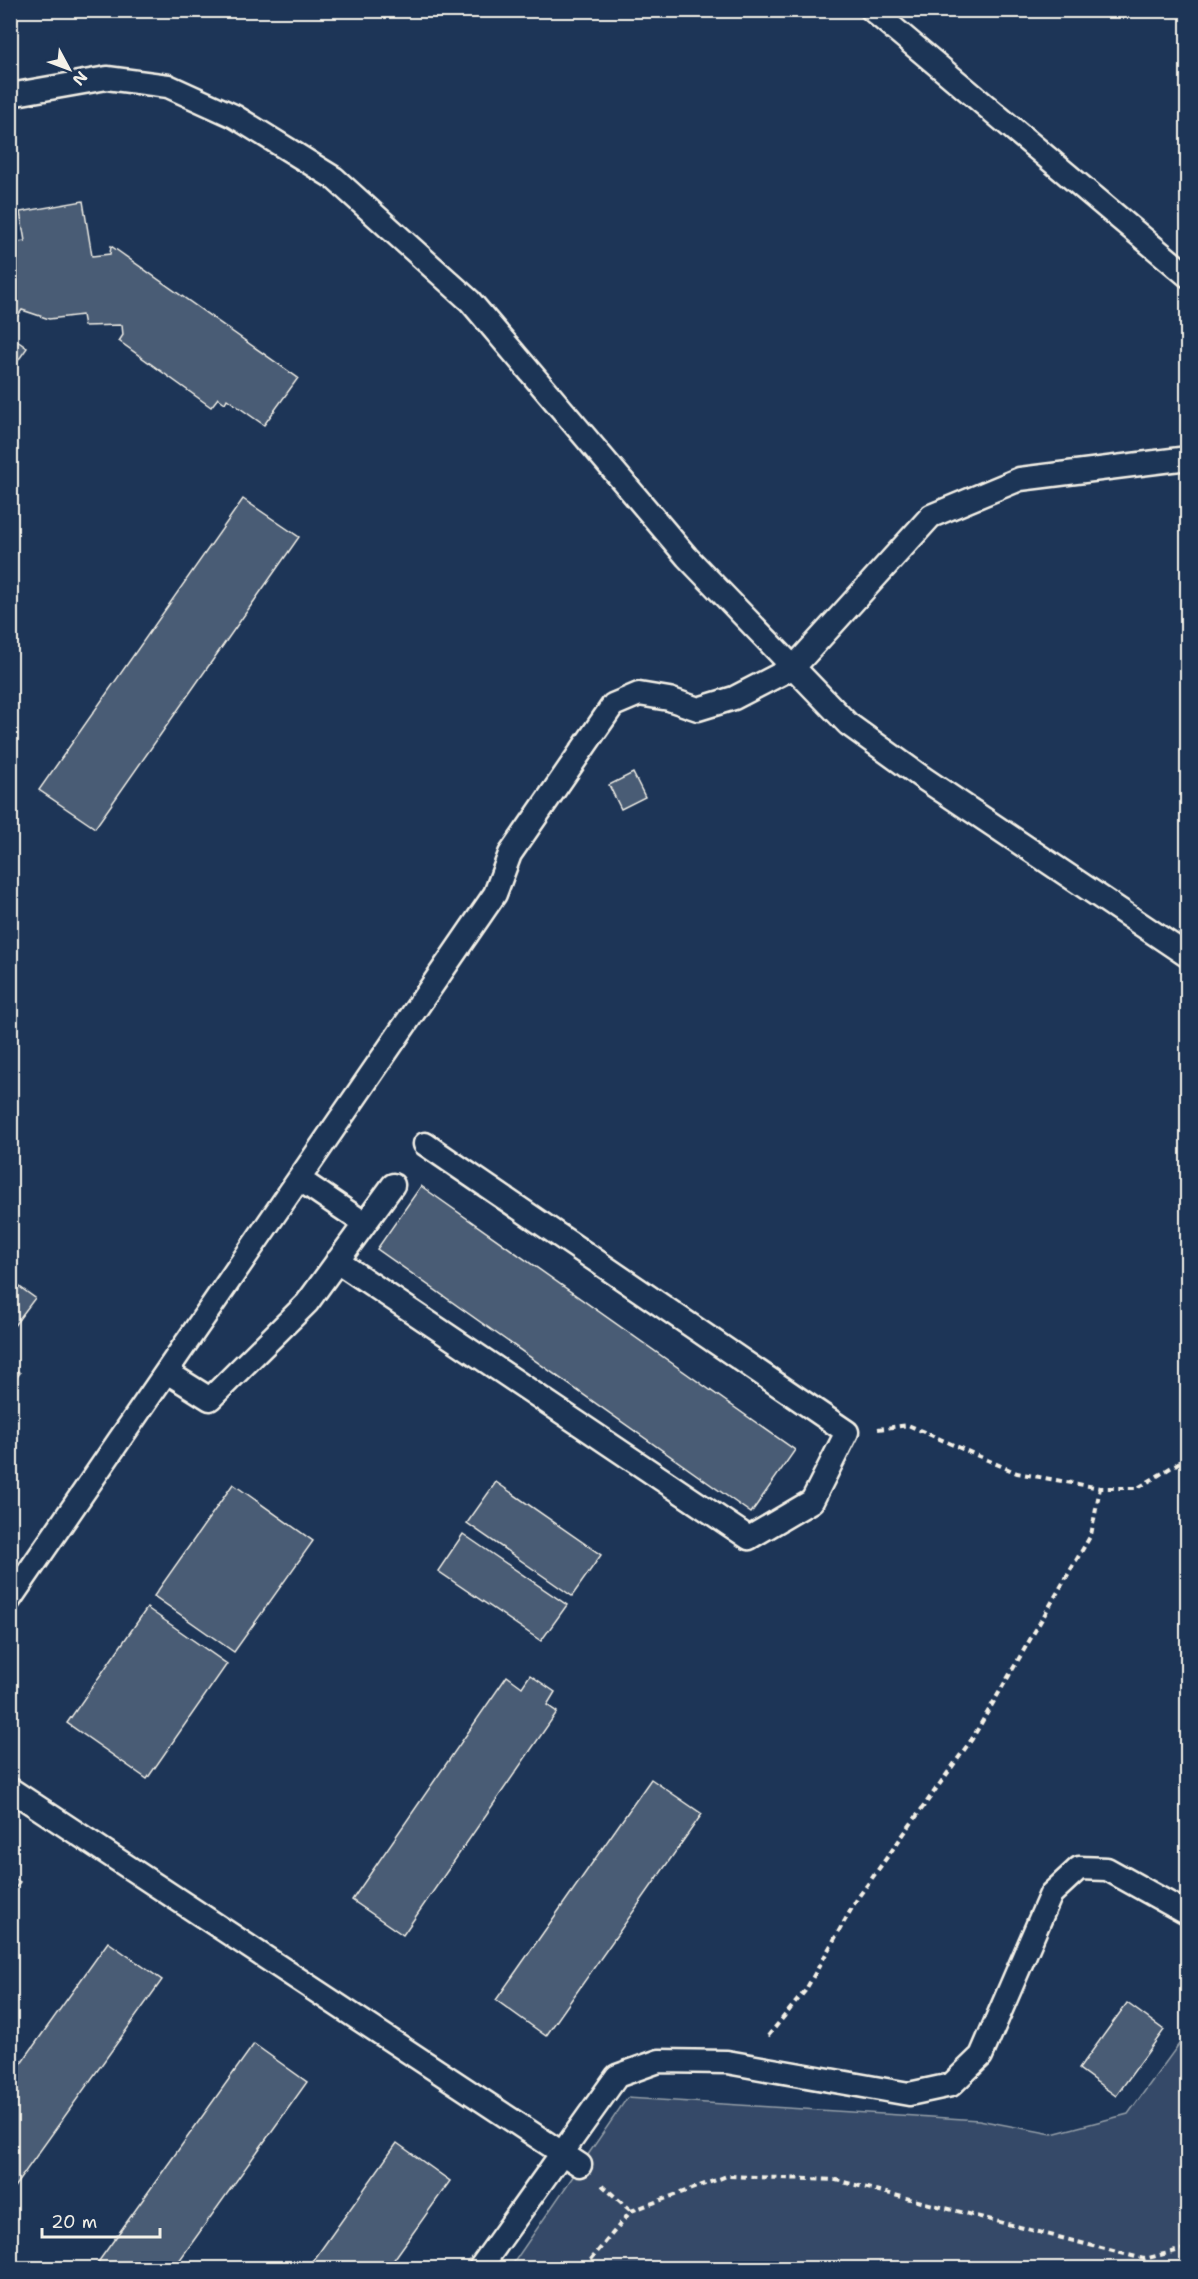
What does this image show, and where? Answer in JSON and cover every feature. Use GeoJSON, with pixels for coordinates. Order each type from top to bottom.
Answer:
{"type":"FeatureCollection","features":[{"type":"Feature","properties":{"kind":"lane"},"geometry":{"type":"LineString","coordinates":[[872,10],[1188,276]]}},
{"type":"Feature","properties":{"kind":"lane"},"geometry":{"type":"LineString","coordinates":[[10,95],[107,78],[168,86],[234,117],[334,178],[470,301],[687,557],[848,724],[923,778],[1188,956]]}},
{"type":"Feature","properties":{"kind":"lane"},"geometry":{"type":"LineString","coordinates":[[10,1599],[495,894],[510,854],[614,705],[639,694],[669,699],[698,709],[734,698],[794,667],[931,516],[1020,479],[1188,458]]}},
{"type":"Feature","properties":{"kind":"lane"},"geometry":{"type":"LineString","coordinates":[[337,1260],[749,1538],[812,1501],[847,1432],[425,1144]]}},
{"type":"Feature","properties":{"kind":"lane"},"geometry":{"type":"LineString","coordinates":[[299,1179],[364,1223]]}},
{"type":"Feature","properties":{"kind":"lane"},"geometry":{"type":"LineString","coordinates":[[167,1372],[210,1399],[307,1303],[393,1185]]}},
{"type":"Feature","properties":{"kind":"lane"},"geometry":{"type":"LineString","coordinates":[[10,1789],[580,2165]]}},
{"type":"Feature","properties":{"kind":"lane"},"geometry":{"type":"LineString","coordinates":[[480,2268],[617,2076],[659,2061],[727,2062],[909,2094],[951,2085],[981,2056],[1051,1894],[1079,1868],[1107,1869],[1188,1914]]}},
{"type":"Feature","properties":{"kind":"path"},"geometry":{"type":"LineString","coordinates":[[847,1432],[908,1425],[1017,1473],[1100,1488],[1138,1488],[1188,1457]]}},
{"type":"Feature","properties":{"kind":"path"},"geometry":{"type":"LineString","coordinates":[[727,2062],[760,2045],[805,1991],[857,1899],[972,1739],[1091,1535],[1100,1488]]}},
{"type":"Feature","properties":{"kind":"path"},"geometry":{"type":"LineString","coordinates":[[584,2268],[630,2211],[727,2176],[836,2180],[1144,2259],[1188,2248]]}},
{"type":"Feature","properties":{"kind":"shaded area"},"geometry":{"type":"Polygon","coordinates":[[[1187,2033],[1187,2268],[510,2268],[627,2098],[979,2120],[1052,2134],[1128,2114],[1187,2033]]]}},
{"type":"Feature","properties":{"kind":"building"},"geometry":{"type":"Polygon","coordinates":[[[83,201],[92,256],[110,254],[111,246],[298,378],[264,425],[227,399],[225,403],[218,398],[211,407],[119,341],[123,335],[122,325],[84,326],[82,315],[49,319],[22,310],[10,326],[10,301],[15,294],[10,287],[10,243],[25,241],[20,212],[83,201]]]}},
{"type":"Feature","properties":{"kind":"building"},"geometry":{"type":"Polygon","coordinates":[[[10,336],[27,348],[10,372],[10,336]]]}},
{"type":"Feature","properties":{"kind":"building"},"geometry":{"type":"Polygon","coordinates":[[[243,499],[299,537],[95,828],[39,790],[243,499]]]}},
{"type":"Feature","properties":{"kind":"building"},"geometry":{"type":"Polygon","coordinates":[[[633,773],[645,797],[621,809],[609,785],[633,773]]]}},
{"type":"Feature","properties":{"kind":"building"},"geometry":{"type":"Polygon","coordinates":[[[421,1186],[795,1450],[751,1513],[377,1249],[421,1186]]]}},
{"type":"Feature","properties":{"kind":"building"},"geometry":{"type":"Polygon","coordinates":[[[10,1280],[35,1298],[10,1331],[10,1280]]]}},
{"type":"Feature","properties":{"kind":"building"},"geometry":{"type":"Polygon","coordinates":[[[10,1366],[20,1373],[10,1387],[10,1366]]]}},
{"type":"Feature","properties":{"kind":"building"},"geometry":{"type":"Polygon","coordinates":[[[496,1482],[601,1555],[572,1596],[467,1523],[496,1482]]]}},
{"type":"Feature","properties":{"kind":"building"},"geometry":{"type":"Polygon","coordinates":[[[233,1484],[313,1541],[234,1652],[154,1596],[233,1484]]]}},
{"type":"Feature","properties":{"kind":"building"},"geometry":{"type":"Polygon","coordinates":[[[463,1534],[567,1605],[541,1641],[438,1571],[463,1534]]]}},
{"type":"Feature","properties":{"kind":"building"},"geometry":{"type":"Polygon","coordinates":[[[147,1608],[227,1664],[147,1779],[67,1723],[147,1608]]]}},
{"type":"Feature","properties":{"kind":"building"},"geometry":{"type":"Polygon","coordinates":[[[530,1675],[555,1692],[547,1705],[557,1712],[403,1935],[352,1900],[507,1676],[522,1687],[530,1675]]]}},
{"type":"Feature","properties":{"kind":"building"},"geometry":{"type":"Polygon","coordinates":[[[651,1779],[702,1814],[546,2036],[496,2000],[651,1779]]]}},
{"type":"Feature","properties":{"kind":"building"},"geometry":{"type":"Polygon","coordinates":[[[10,1876],[20,1882],[10,1895],[10,1876]]]}},
{"type":"Feature","properties":{"kind":"building"},"geometry":{"type":"Polygon","coordinates":[[[108,1942],[162,1980],[10,2193],[10,2079],[108,1942]]]}},
{"type":"Feature","properties":{"kind":"building"},"geometry":{"type":"Polygon","coordinates":[[[1127,2003],[1164,2030],[1116,2096],[1079,2069],[1127,2003]]]}},
{"type":"Feature","properties":{"kind":"building"},"geometry":{"type":"Polygon","coordinates":[[[254,2044],[307,2082],[174,2268],[101,2268],[96,2265],[254,2044]]]}},
{"type":"Feature","properties":{"kind":"building"},"geometry":{"type":"Polygon","coordinates":[[[397,2143],[450,2181],[388,2268],[308,2268],[397,2143]]]}},
{"type":"Feature","properties":{"kind":"building"},"geometry":{"type":"Polygon","coordinates":[[[10,2259],[24,2268],[10,2268],[10,2259]]]}}]}
